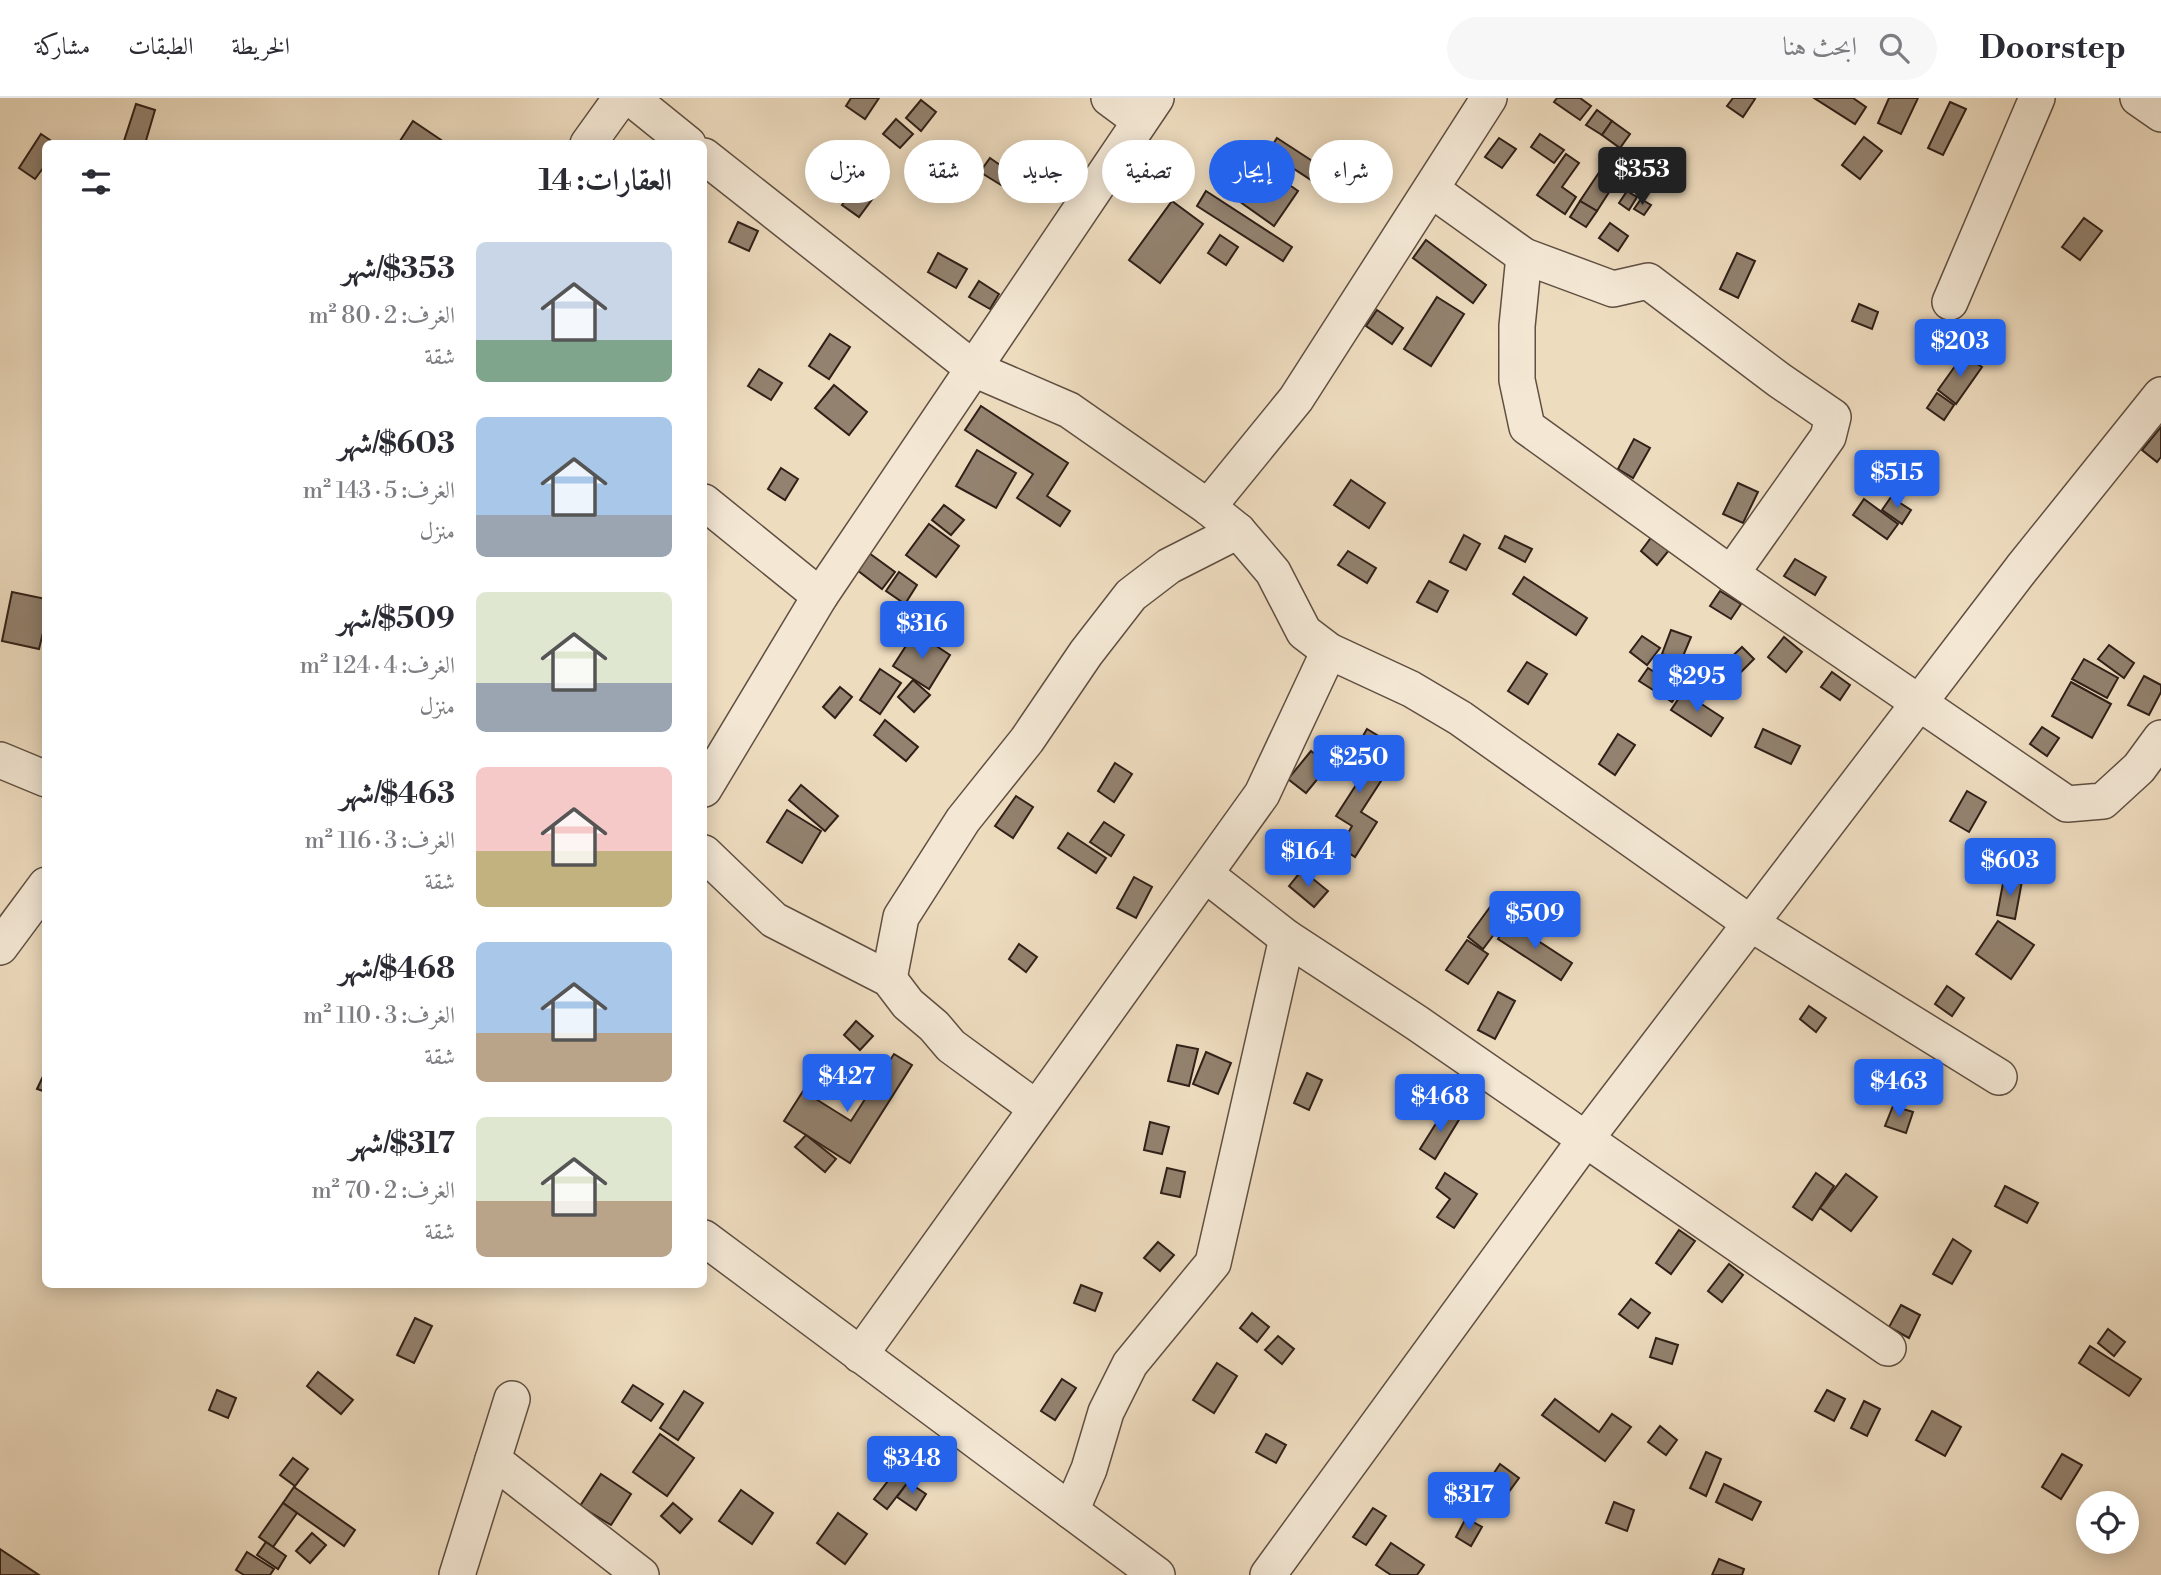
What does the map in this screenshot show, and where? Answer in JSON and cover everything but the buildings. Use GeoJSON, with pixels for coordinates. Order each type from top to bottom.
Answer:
{"type":"FeatureCollection","features":[{"type":"Feature","properties":{"kind":"street"},"geometry":{"type":"LineString","coordinates":[[591,140],[621,98]]}},
{"type":"Feature","properties":{"kind":"street"},"geometry":{"type":"LineString","coordinates":[[631,98],[683,140]]}},
{"type":"Feature","properties":{"kind":"street"},"geometry":{"type":"LineString","coordinates":[[707,784],[820,596],[1148,109],[1109,98]]}},
{"type":"Feature","properties":{"kind":"street"},"geometry":{"type":"LineString","coordinates":[[1208,507],[1296,399],[1489,98]]}},
{"type":"Feature","properties":{"kind":"street"},"geometry":{"type":"LineString","coordinates":[[1950,302],[2037,98]]}},
{"type":"Feature","properties":{"kind":"street"},"geometry":{"type":"LineString","coordinates":[[2138,98],[2161,114]]}},
{"type":"Feature","properties":{"kind":"street"},"geometry":{"type":"LineString","coordinates":[[707,158],[974,369],[1069,410],[1208,507],[1238,531],[1273,572],[1304,632],[1329,651],[1411,689],[1460,718],[1751,923],[1999,1077]]}},
{"type":"Feature","properties":{"kind":"street"},"geometry":{"type":"LineString","coordinates":[[1432,190],[1524,256],[1613,289],[1648,281],[1779,380],[1833,417],[1828,438],[1731,574]]}},
{"type":"Feature","properties":{"kind":"street"},"geometry":{"type":"LineString","coordinates":[[1524,256],[1517,326],[1517,380],[1527,427],[1731,574],[2067,804],[2103,801],[2139,768],[2161,738]]}},
{"type":"Feature","properties":{"kind":"street"},"geometry":{"type":"LineString","coordinates":[[1268,1575],[1585,1140],[2022,568],[2161,396]]}},
{"type":"Feature","properties":{"kind":"street"},"geometry":{"type":"LineString","coordinates":[[707,504],[820,596]]}},
{"type":"Feature","properties":{"kind":"street"},"geometry":{"type":"LineString","coordinates":[[889,979],[901,917],[963,820],[1027,740],[1086,653],[1131,595],[1169,566],[1238,531]]}},
{"type":"Feature","properties":{"kind":"street"},"geometry":{"type":"LineString","coordinates":[[860,1355],[1262,794],[1329,651]]}},
{"type":"Feature","properties":{"kind":"street"},"geometry":{"type":"LineString","coordinates":[[0,760],[42,777]]}},
{"type":"Feature","properties":{"kind":"street"},"geometry":{"type":"LineString","coordinates":[[707,856],[774,920],[889,979],[908,1004],[934,1026],[951,1046],[1036,1108]]}},
{"type":"Feature","properties":{"kind":"street"},"geometry":{"type":"LineString","coordinates":[[1205,874],[1287,937],[1417,1023],[1888,1348]]}},
{"type":"Feature","properties":{"kind":"street"},"geometry":{"type":"LineString","coordinates":[[0,947],[42,890]]}},
{"type":"Feature","properties":{"kind":"street"},"geometry":{"type":"LineString","coordinates":[[1071,1511],[1089,1469],[1106,1412],[1130,1364],[1213,1263],[1287,937]]}},
{"type":"Feature","properties":{"kind":"street"},"geometry":{"type":"LineString","coordinates":[[707,1240],[1157,1575]]}},
{"type":"Feature","properties":{"kind":"street"},"geometry":{"type":"LineString","coordinates":[[457,1575],[512,1399]]}},
{"type":"Feature","properties":{"kind":"street"},"geometry":{"type":"LineString","coordinates":[[493,1460],[641,1575]]}}]}
